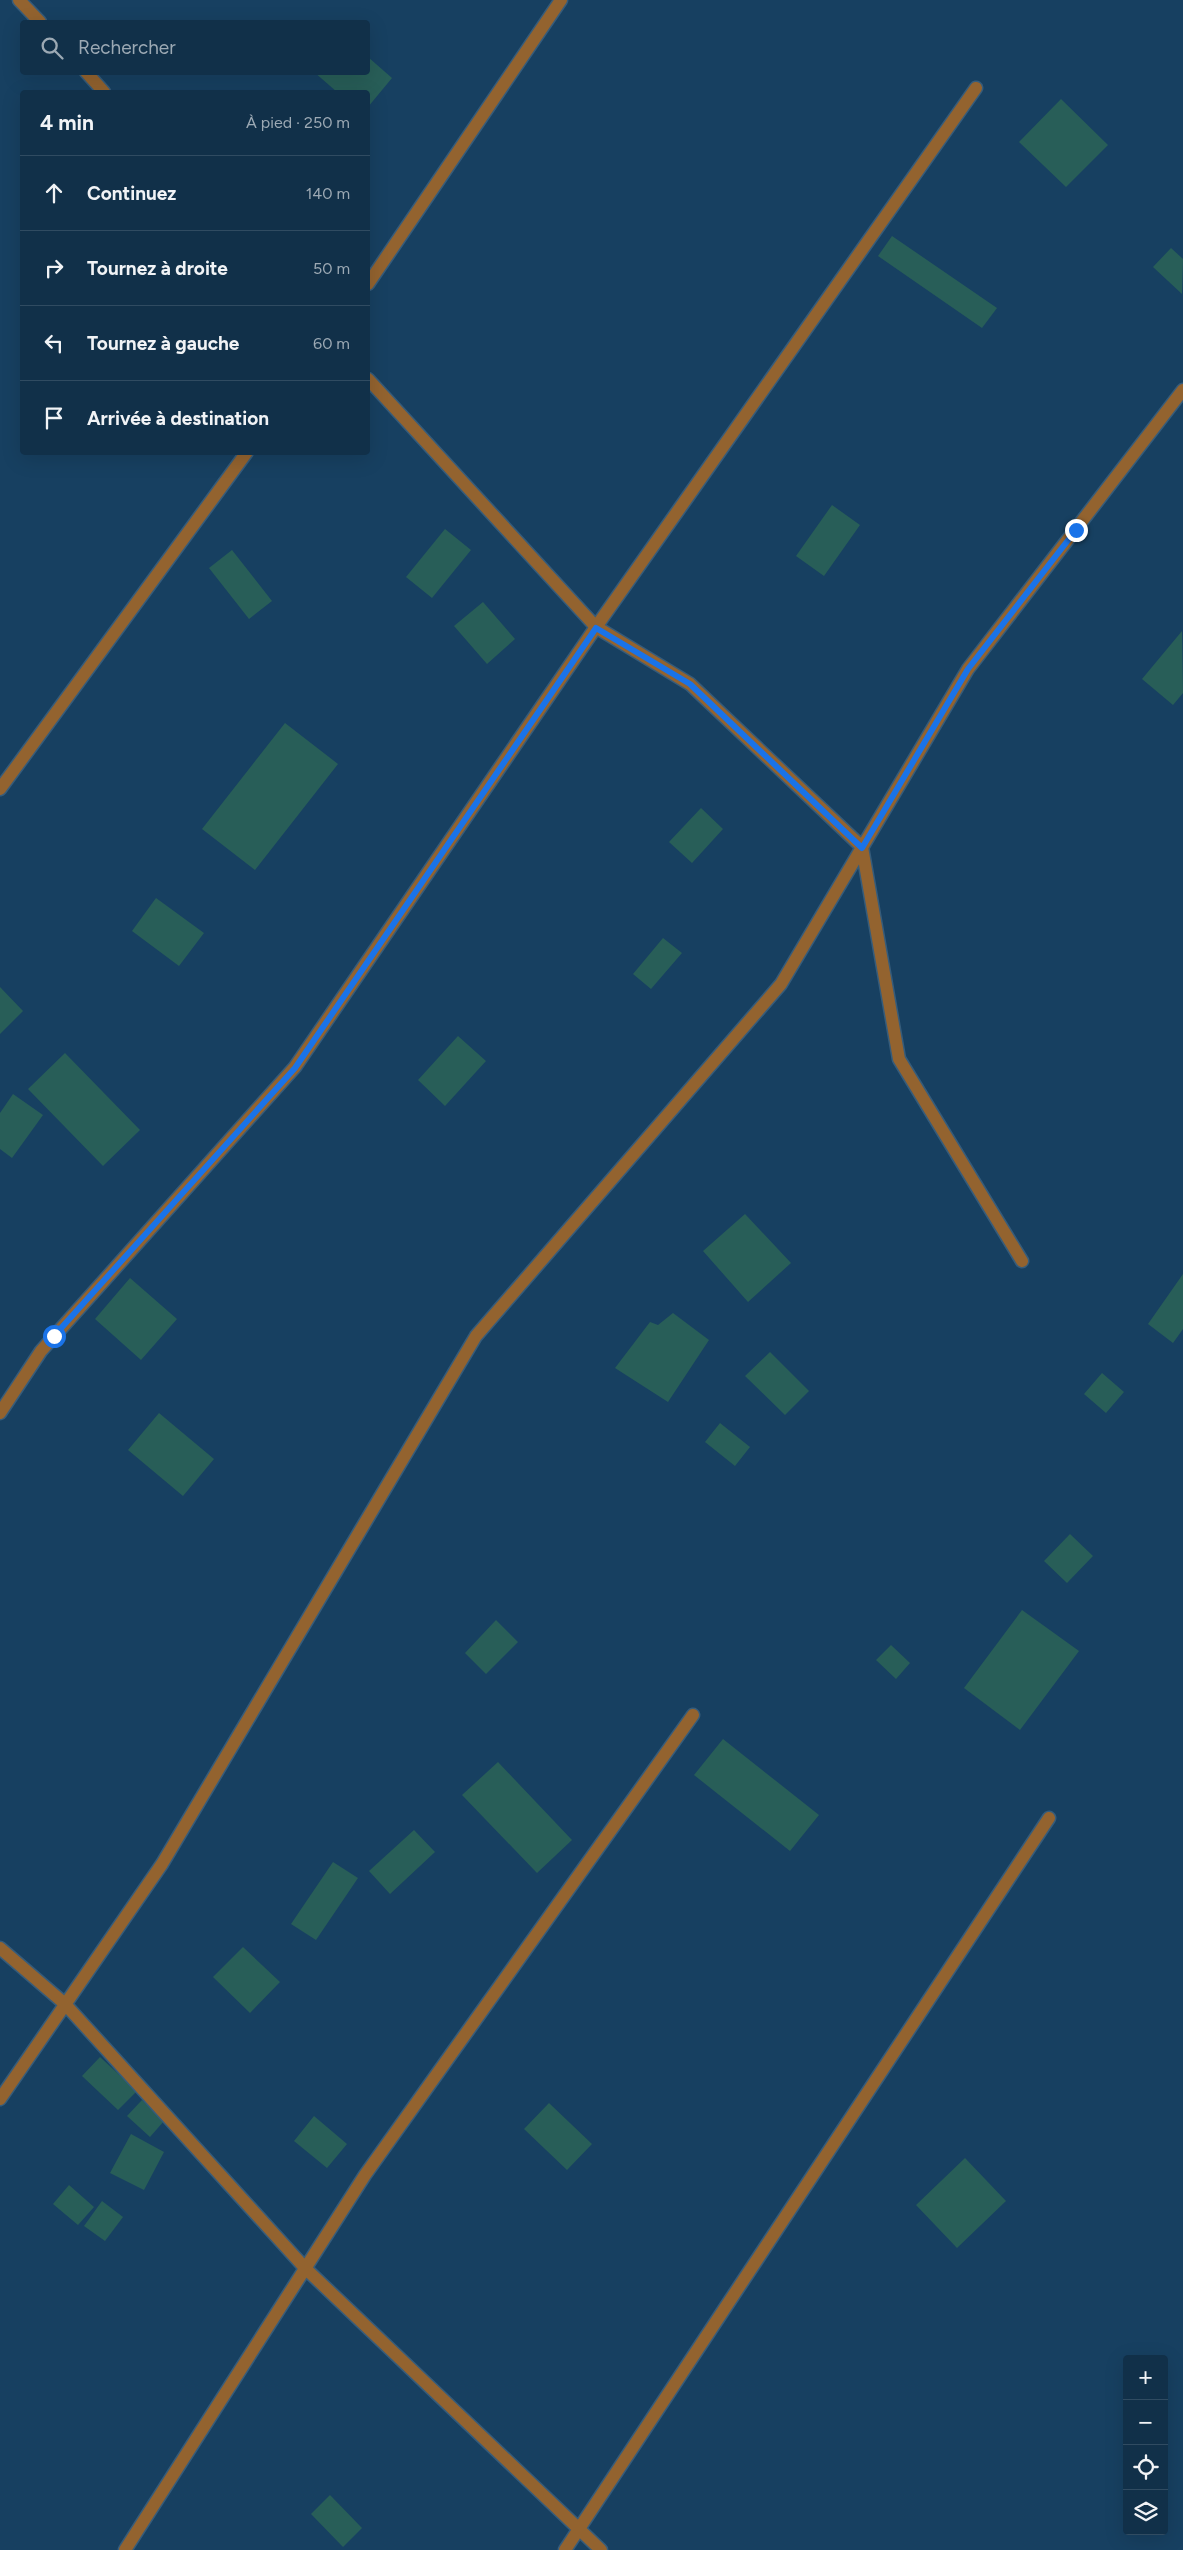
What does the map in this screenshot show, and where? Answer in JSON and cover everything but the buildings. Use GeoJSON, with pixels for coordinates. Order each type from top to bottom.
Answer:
{"type":"FeatureCollection","features":[{"type":"Feature","properties":{"kind":"street"},"geometry":{"type":"LineString","coordinates":[[19,0],[38,20]]}},
{"type":"Feature","properties":{"kind":"street"},"geometry":{"type":"LineString","coordinates":[[370,281],[560,0]]}},
{"type":"Feature","properties":{"kind":"street"},"geometry":{"type":"LineString","coordinates":[[89,75],[102,90]]}},
{"type":"Feature","properties":{"kind":"street"},"geometry":{"type":"LineString","coordinates":[[0,1413],[41,1351],[295,1068],[596,628],[976,88]]}},
{"type":"Feature","properties":{"kind":"street"},"geometry":{"type":"LineString","coordinates":[[370,381],[596,628],[690,684],[862,848],[899,1059],[1022,1260]]}},
{"type":"Feature","properties":{"kind":"street"},"geometry":{"type":"LineString","coordinates":[[0,2099],[162,1864],[476,1336],[781,984],[968,669],[1183,390]]}},
{"type":"Feature","properties":{"kind":"street"},"geometry":{"type":"LineString","coordinates":[[0,790],[245,455]]}},
{"type":"Feature","properties":{"kind":"street"},"geometry":{"type":"LineString","coordinates":[[125,2550],[365,2175],[693,1716]]}},
{"type":"Feature","properties":{"kind":"street"},"geometry":{"type":"LineString","coordinates":[[565,2550],[1049,1818]]}},
{"type":"Feature","properties":{"kind":"street"},"geometry":{"type":"LineString","coordinates":[[0,1948],[65,2004],[305,2268],[601,2550]]}},
{"type":"Feature","properties":{"kind":"route"},"geometry":{"type":"LineString","coordinates":[[54,1336],[295,1068],[596,628],[690,684],[862,848],[968,669],[1076,530]]}}]}
